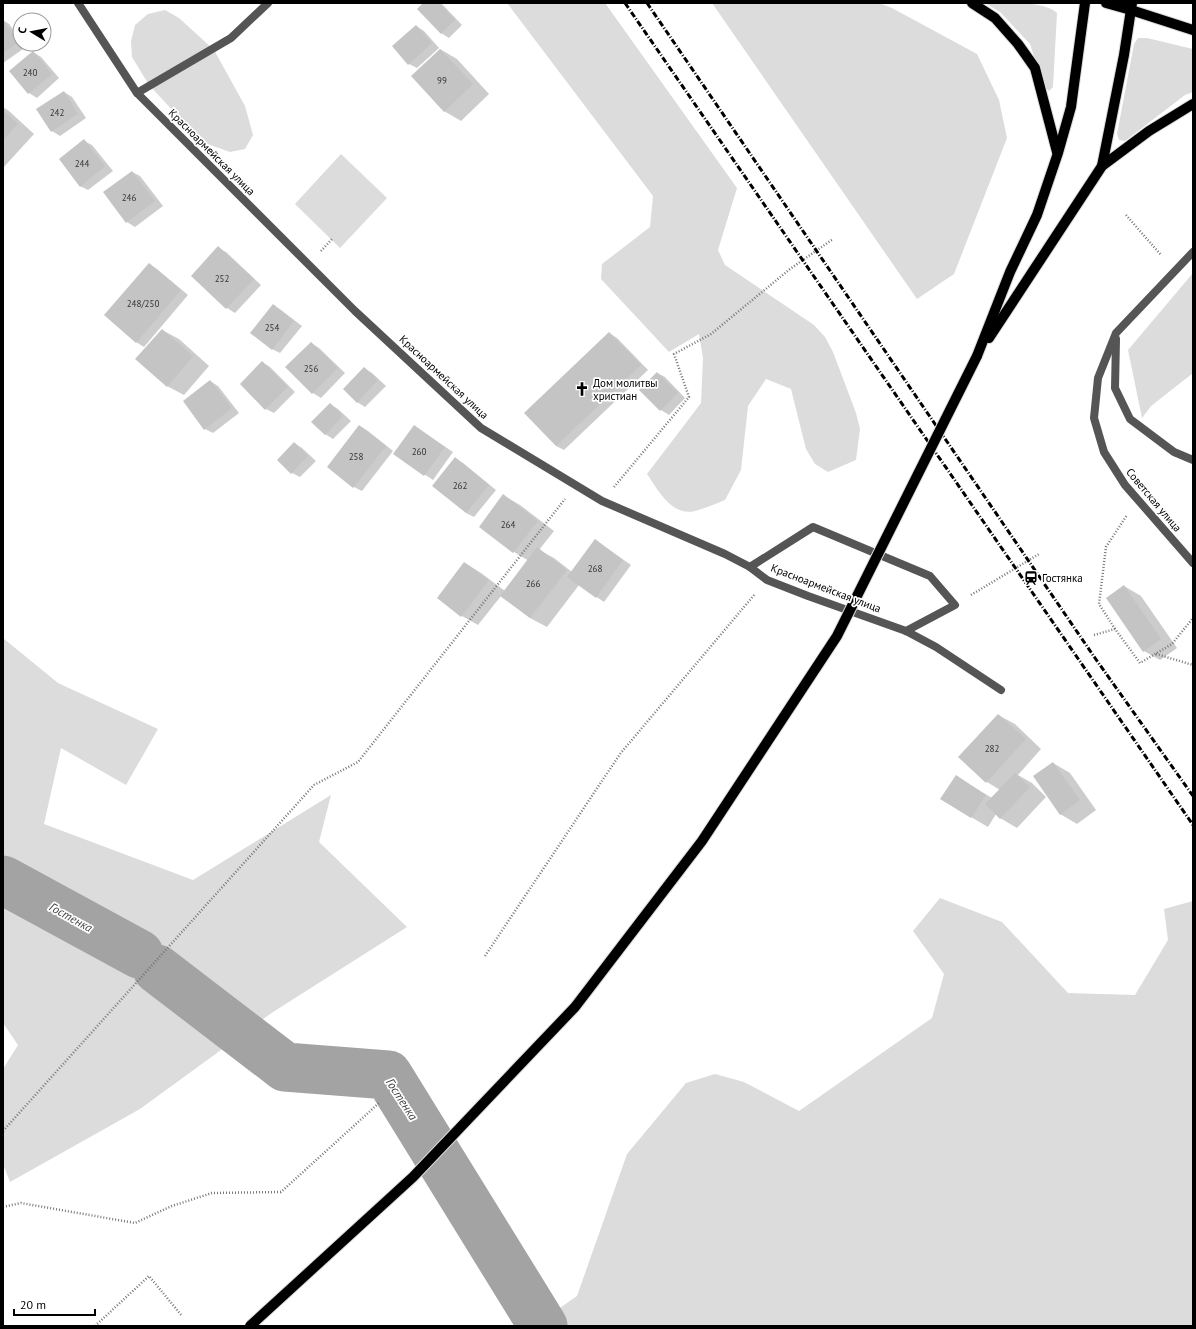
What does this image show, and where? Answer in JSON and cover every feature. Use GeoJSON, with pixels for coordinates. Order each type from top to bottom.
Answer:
{"type":"FeatureCollection","features":[{"type":"Feature","properties":{"kind":"main road"},"geometry":{"type":"LineString","coordinates":[[972,3],[995,18],[1018,44],[1035,68],[1058,153]]}},
{"type":"Feature","properties":{"kind":"main road"},"geometry":{"type":"LineString","coordinates":[[250,1326],[413,1178],[575,1007],[702,841],[837,636],[978,356],[1010,272],[1036,215],[1058,153],[1071,107],[1085,3]]}},
{"type":"Feature","properties":{"kind":"main road"},"geometry":{"type":"LineString","coordinates":[[1106,3],[1132,6],[1193,30]]}},
{"type":"Feature","properties":{"kind":"main road"},"geometry":{"type":"LineString","coordinates":[[1102,166],[1132,6]]}},
{"type":"Feature","properties":{"kind":"main road"},"geometry":{"type":"LineString","coordinates":[[978,356],[1102,166],[1149,130],[1193,104]]}},
{"type":"Feature","properties":{"kind":"street","name":"Красноармейская улица"},"geometry":{"type":"LineString","coordinates":[[78,3],[137,94],[356,311],[481,428],[602,501],[725,554],[750,567],[767,580],[906,631],[936,647],[1001,690]]}},
{"type":"Feature","properties":{"kind":"street"},"geometry":{"type":"LineString","coordinates":[[137,94],[230,38],[268,3]]}},
{"type":"Feature","properties":{"kind":"street","name":"Советская улица"},"geometry":{"type":"LineString","coordinates":[[1193,252],[1116,333],[1098,378],[1094,418],[1104,452],[1125,486],[1193,563]]}},
{"type":"Feature","properties":{"kind":"street"},"geometry":{"type":"LineString","coordinates":[[1116,333],[1115,388],[1130,419],[1174,452],[1193,460]]}},
{"type":"Feature","properties":{"kind":"street"},"geometry":{"type":"LineString","coordinates":[[750,567],[812,527],[930,576],[955,605],[906,631]]}},
{"type":"Feature","properties":{"kind":"path"},"geometry":{"type":"LineString","coordinates":[[1126,215],[1161,255]]}},
{"type":"Feature","properties":{"kind":"path"},"geometry":{"type":"LineString","coordinates":[[602,501],[689,397],[674,354],[711,334],[790,269],[833,240]]}},
{"type":"Feature","properties":{"kind":"path"},"geometry":{"type":"LineString","coordinates":[[3,1131],[314,785],[358,762],[576,486]]}},
{"type":"Feature","properties":{"kind":"path"},"geometry":{"type":"LineString","coordinates":[[1130,512],[1106,547],[1099,604],[1140,663],[1172,644],[1193,618]]}},
{"type":"Feature","properties":{"kind":"path"},"geometry":{"type":"LineString","coordinates":[[955,605],[1039,554]]}},
{"type":"Feature","properties":{"kind":"path"},"geometry":{"type":"LineString","coordinates":[[485,956],[620,754],[767,580]]}},
{"type":"Feature","properties":{"kind":"path"},"geometry":{"type":"LineString","coordinates":[[1094,635],[1115,629]]}},
{"type":"Feature","properties":{"kind":"path"},"geometry":{"type":"LineString","coordinates":[[1155,654],[1193,665]]}},
{"type":"Feature","properties":{"kind":"path"},"geometry":{"type":"LineString","coordinates":[[3,1207],[20,1203],[135,1223],[172,1206],[212,1192],[281,1192],[379,1103]]}},
{"type":"Feature","properties":{"kind":"path"},"geometry":{"type":"LineString","coordinates":[[95,1326],[149,1276],[182,1316]]}},
{"type":"Feature","properties":{"kind":"shaded area"},"geometry":{"type":"Polygon","coordinates":[[[507,3],[605,3],[737,188],[718,250],[725,265],[814,325],[825,337],[833,352],[856,413],[860,429],[856,460],[828,472],[815,464],[806,449],[791,389],[766,379],[748,406],[741,470],[725,500],[699,510],[687,512],[679,510],[666,501],[647,474],[701,403],[703,358],[699,334],[669,352],[601,279],[602,264],[650,227],[653,196],[507,3]]]}},
{"type":"Feature","properties":{"kind":"shaded area"},"geometry":{"type":"Polygon","coordinates":[[[712,3],[879,3],[892,8],[977,54],[999,100],[1007,138],[954,274],[917,299],[712,3]]]}},
{"type":"Feature","properties":{"kind":"shaded area"},"geometry":{"type":"Polygon","coordinates":[[[985,3],[1033,4],[1051,9],[1057,13],[1053,87],[1049,91],[1044,87],[1030,44],[1000,12],[985,3]]]}},
{"type":"Feature","properties":{"kind":"shaded area"},"geometry":{"type":"Polygon","coordinates":[[[165,10],[179,18],[214,50],[245,106],[253,135],[245,149],[230,152],[202,142],[149,85],[132,57],[131,41],[135,25],[148,14],[165,10]]]}},
{"type":"Feature","properties":{"kind":"shaded area"},"geometry":{"type":"Polygon","coordinates":[[[1138,38],[1147,38],[1193,49],[1193,92],[1185,95],[1125,141],[1119,140],[1117,134],[1134,44],[1138,38]]]}},
{"type":"Feature","properties":{"kind":"shaded area"},"geometry":{"type":"Polygon","coordinates":[[[341,154],[387,198],[340,248],[295,204],[341,154]]]}},
{"type":"Feature","properties":{"kind":"shaded area"},"geometry":{"type":"Polygon","coordinates":[[[1193,273],[1193,373],[1151,406],[1142,418],[1128,350],[1193,273]]]}},
{"type":"Feature","properties":{"kind":"shaded area"},"geometry":{"type":"Polygon","coordinates":[[[3,638],[58,683],[158,729],[126,785],[61,748],[44,824],[193,880],[331,795],[319,842],[407,927],[273,1012],[140,1109],[10,1182],[3,1164],[3,1069],[18,1045],[3,1023],[3,638]]]}},
{"type":"Feature","properties":{"kind":"shaded area"},"geometry":{"type":"Polygon","coordinates":[[[940,898],[1002,922],[1068,993],[1135,995],[1168,940],[1164,909],[1193,901],[1193,1326],[534,1326],[577,1296],[627,1154],[686,1083],[715,1074],[744,1082],[799,1111],[932,1018],[944,974],[913,931],[940,898]]]}},
{"type":"Feature","properties":{"kind":"building"},"geometry":{"type":"Polygon","coordinates":[[[423,3],[439,3],[455,20],[441,34],[417,9],[423,3]]]}},
{"type":"Feature","properties":{"kind":"building"},"geometry":{"type":"Polygon","coordinates":[[[3,20],[12,32],[12,47],[3,53],[3,20]]]}},
{"type":"Feature","properties":{"kind":"building"},"geometry":{"type":"Polygon","coordinates":[[[416,25],[432,43],[408,65],[392,46],[416,25]]]}},
{"type":"Feature","properties":{"kind":"building"},"geometry":{"type":"Polygon","coordinates":[[[440,49],[473,84],[444,112],[411,76],[440,49]]]}},
{"type":"Feature","properties":{"kind":"building"},"geometry":{"type":"Polygon","coordinates":[[[32,52],[34,52],[52,74],[28,94],[9,71],[32,52]]]}},
{"type":"Feature","properties":{"kind":"building"},"geometry":{"type":"Polygon","coordinates":[[[64,91],[78,114],[51,132],[36,109],[64,91]]]}},
{"type":"Feature","properties":{"kind":"building"},"geometry":{"type":"Polygon","coordinates":[[[3,110],[18,124],[3,140],[3,110]]]}},
{"type":"Feature","properties":{"kind":"building"},"geometry":{"type":"Polygon","coordinates":[[[84,139],[105,166],[80,187],[59,159],[84,139]]]}},
{"type":"Feature","properties":{"kind":"building"},"geometry":{"type":"Polygon","coordinates":[[[132,171],[155,201],[126,223],[103,192],[132,171]]]}},
{"type":"Feature","properties":{"kind":"building"},"geometry":{"type":"Polygon","coordinates":[[[218,246],[254,279],[226,309],[191,276],[218,246]]]}},
{"type":"Feature","properties":{"kind":"building"},"geometry":{"type":"Polygon","coordinates":[[[149,263],[181,290],[136,343],[104,315],[149,263]]]}},
{"type":"Feature","properties":{"kind":"building"},"geometry":{"type":"Polygon","coordinates":[[[273,304],[294,321],[272,350],[250,333],[273,304]]]}},
{"type":"Feature","properties":{"kind":"building"},"geometry":{"type":"Polygon","coordinates":[[[162,329],[193,356],[167,387],[135,359],[162,329]]]}},
{"type":"Feature","properties":{"kind":"building","name":"Дом молитвы христиан"},"geometry":{"type":"Polygon","coordinates":[[[609,332],[641,365],[556,446],[524,413],[609,332]]]}},
{"type":"Feature","properties":{"kind":"building"},"geometry":{"type":"Polygon","coordinates":[[[311,342],[338,368],[312,394],[285,367],[311,342]]]}},
{"type":"Feature","properties":{"kind":"building"},"geometry":{"type":"Polygon","coordinates":[[[262,361],[288,387],[265,410],[240,384],[262,361]]]}},
{"type":"Feature","properties":{"kind":"building"},"geometry":{"type":"Polygon","coordinates":[[[364,367],[378,380],[357,403],[343,389],[364,367]]]}},
{"type":"Feature","properties":{"kind":"building"},"geometry":{"type":"Polygon","coordinates":[[[657,372],[678,393],[660,411],[639,390],[657,372]]]}},
{"type":"Feature","properties":{"kind":"building"},"geometry":{"type":"Polygon","coordinates":[[[210,380],[232,408],[204,430],[183,401],[210,380]]]}},
{"type":"Feature","properties":{"kind":"building"},"geometry":{"type":"Polygon","coordinates":[[[330,403],[343,416],[325,435],[311,422],[330,403]]]}},
{"type":"Feature","properties":{"kind":"building"},"geometry":{"type":"Polygon","coordinates":[[[359,425],[386,446],[353,488],[327,467],[359,425]]]}},
{"type":"Feature","properties":{"kind":"building"},"geometry":{"type":"Polygon","coordinates":[[[414,425],[445,447],[424,476],[393,454],[414,425]]]}},
{"type":"Feature","properties":{"kind":"building"},"geometry":{"type":"Polygon","coordinates":[[[294,442],[308,456],[291,474],[277,460],[294,442]]]}},
{"type":"Feature","properties":{"kind":"building"},"geometry":{"type":"Polygon","coordinates":[[[455,457],[489,485],[466,513],[432,486],[455,457]]]}},
{"type":"Feature","properties":{"kind":"building"},"geometry":{"type":"Polygon","coordinates":[[[503,494],[538,521],[513,553],[479,527],[503,494]]]}},
{"type":"Feature","properties":{"kind":"building"},"geometry":{"type":"Polygon","coordinates":[[[595,539],[623,560],[596,598],[567,577],[595,539]]]}},
{"type":"Feature","properties":{"kind":"building"},"geometry":{"type":"Polygon","coordinates":[[[537,547],[567,570],[530,618],[500,596],[537,547]]]}},
{"type":"Feature","properties":{"kind":"building"},"geometry":{"type":"Polygon","coordinates":[[[464,562],[489,580],[461,617],[437,598],[464,562]]]}},
{"type":"Feature","properties":{"kind":"building"},"geometry":{"type":"Polygon","coordinates":[[[1124,585],[1161,639],[1143,652],[1106,598],[1124,585]]]}},
{"type":"Feature","properties":{"kind":"building"},"geometry":{"type":"Polygon","coordinates":[[[998,714],[1026,739],[986,783],[958,757],[998,714]]]}},
{"type":"Feature","properties":{"kind":"building"},"geometry":{"type":"Polygon","coordinates":[[[1053,762],[1080,800],[1060,815],[1033,776],[1053,762]]]}},
{"type":"Feature","properties":{"kind":"building"},"geometry":{"type":"Polygon","coordinates":[[[1015,773],[1030,787],[1000,819],[985,804],[1015,773]]]}},
{"type":"Feature","properties":{"kind":"building"},"geometry":{"type":"Polygon","coordinates":[[[956,775],[986,795],[971,818],[940,799],[956,775]]]}},
{"type":"Feature","properties":{"kind":"waterway","name":"Гостенка"},"geometry":{"type":"LineString","coordinates":[[3,880],[139,954]]}},
{"type":"Feature","properties":{"kind":"waterway","name":"Гостенка"},"geometry":{"type":"LineString","coordinates":[[157,969],[285,1067],[388,1075],[543,1326]]}},
{"type":"Feature","properties":{"kind":"railway"},"geometry":{"type":"LineString","coordinates":[[625,3],[1193,825]]}},
{"type":"Feature","properties":{"kind":"railway"},"geometry":{"type":"LineString","coordinates":[[647,3],[1095,658],[1193,796]]}},
{"type":"Feature","properties":{"kind":"place","name":"Дом молитвы христиан"},"geometry":{"type":"Point","coordinates":[582,389]}},
{"type":"Feature","properties":{"kind":"place","name":"Гостянка"},"geometry":{"type":"Point","coordinates":[1031,578]}}]}
